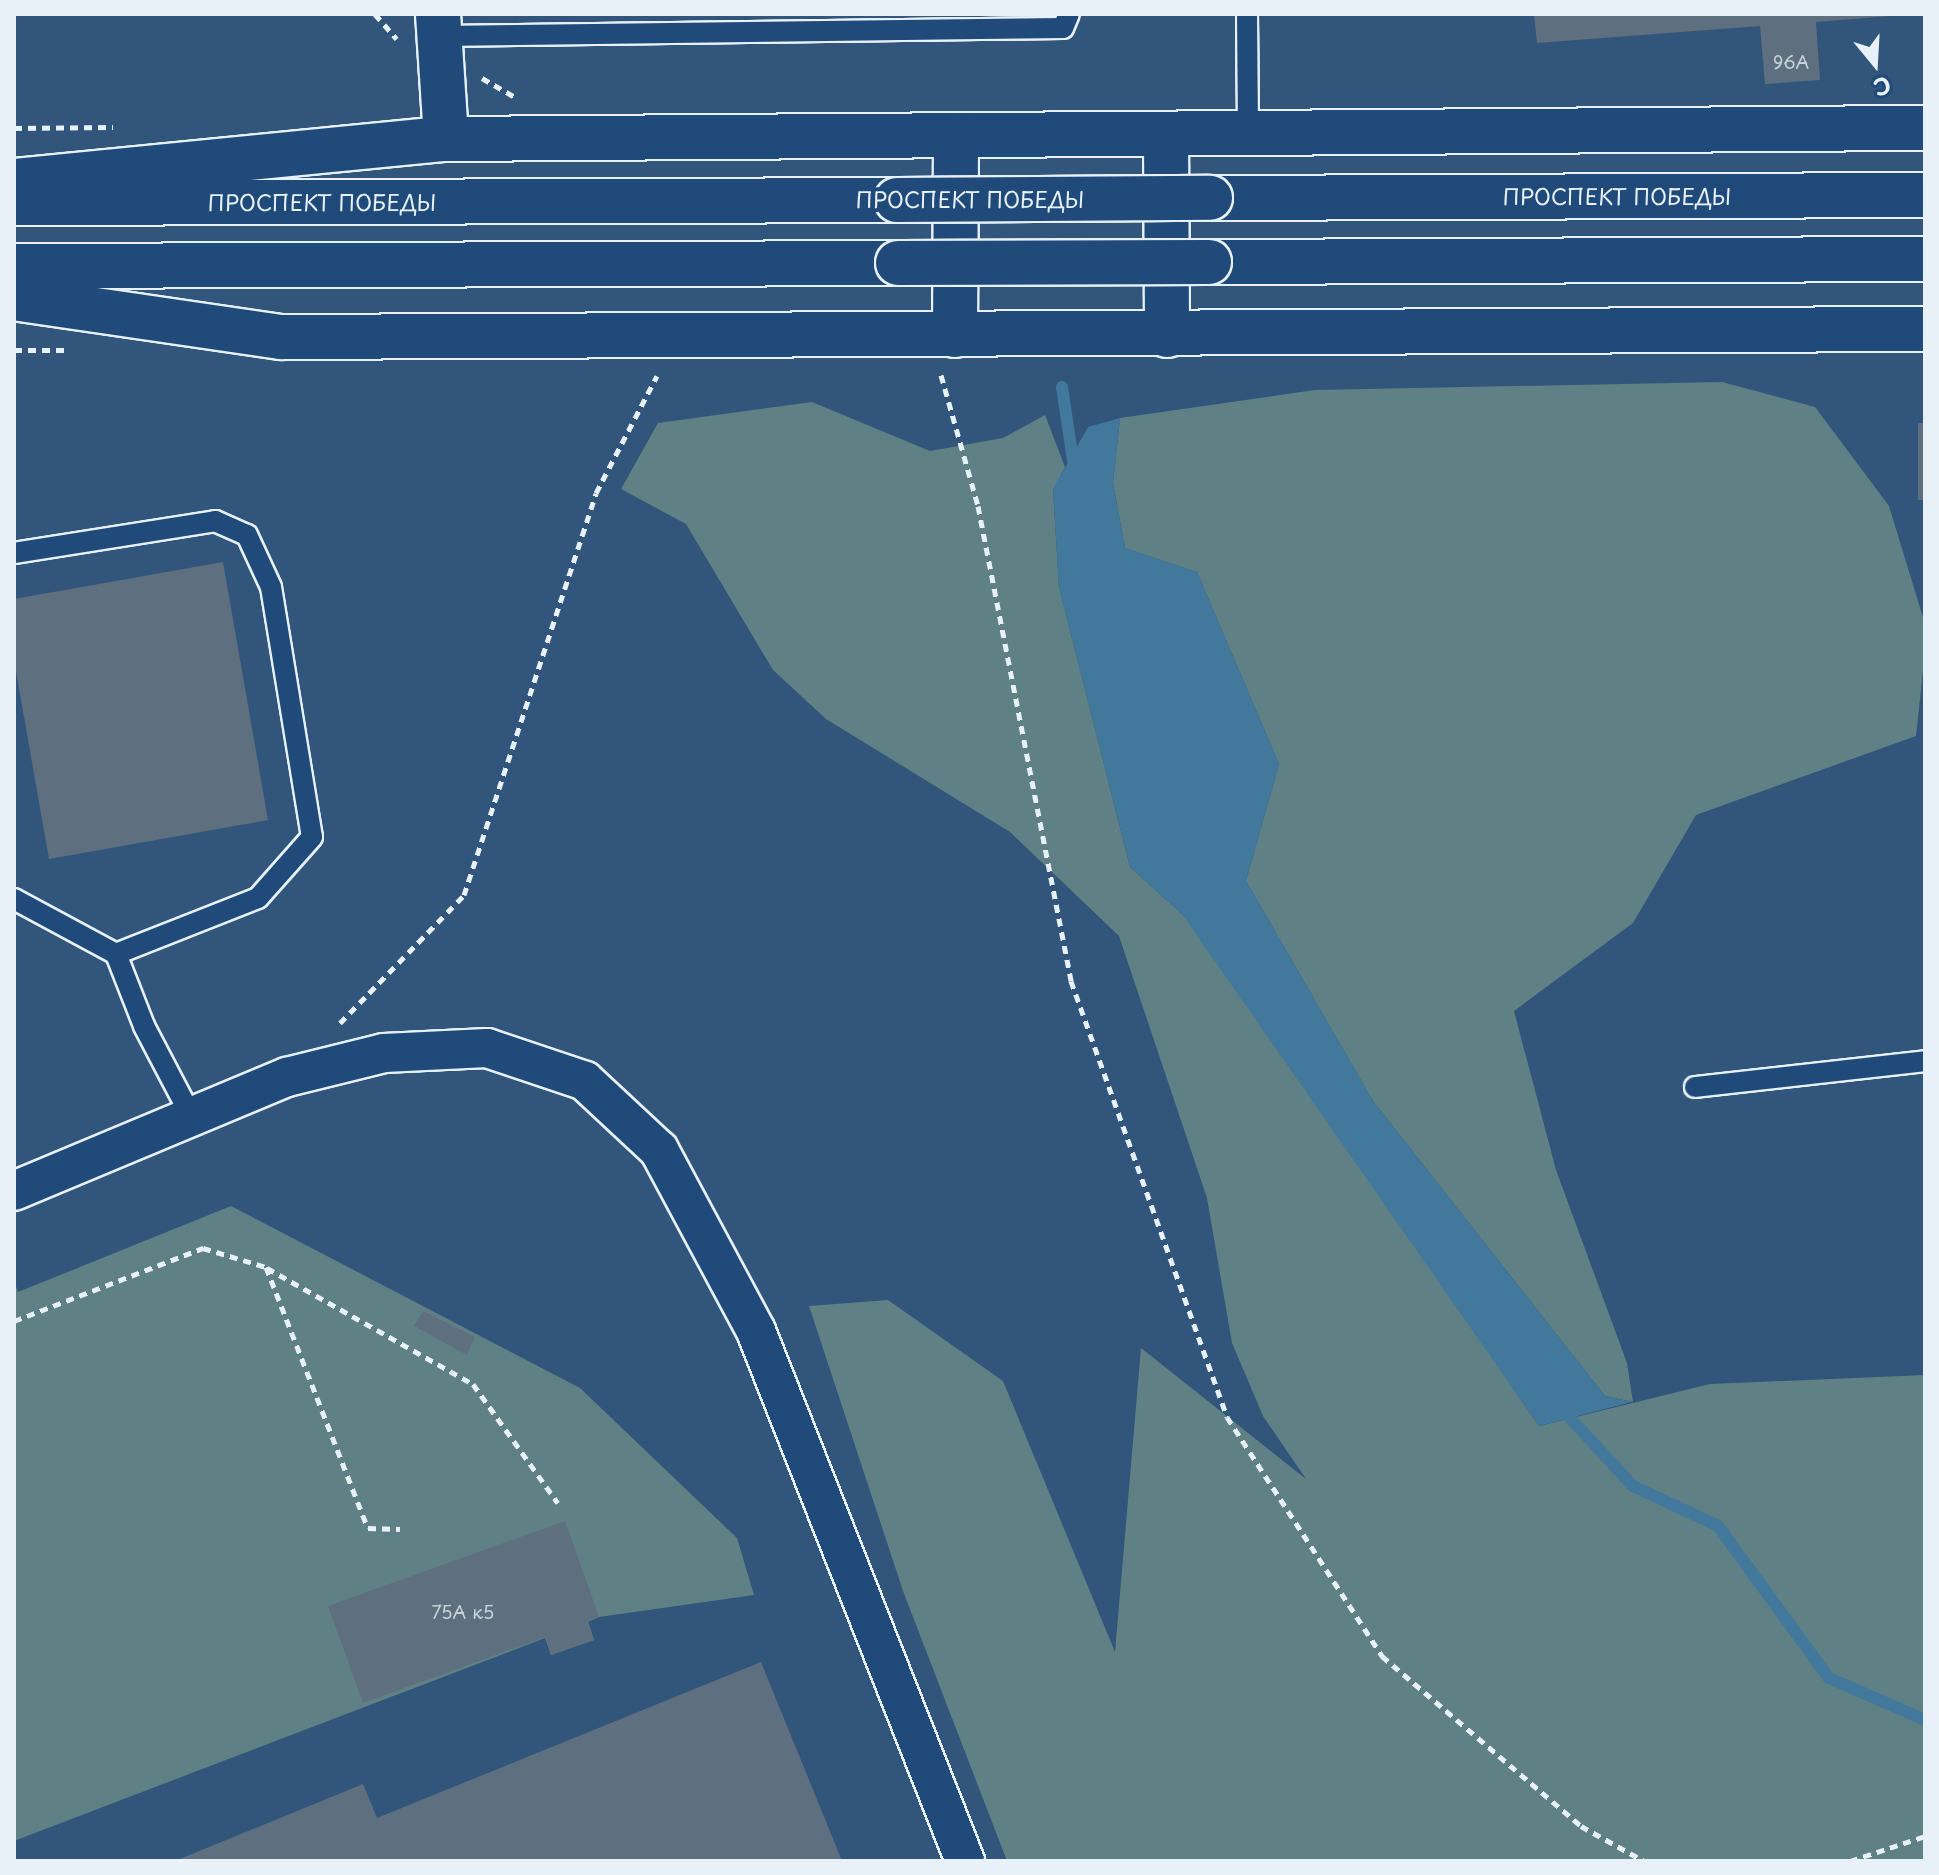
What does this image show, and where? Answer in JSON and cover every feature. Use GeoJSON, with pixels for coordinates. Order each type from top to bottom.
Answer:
{"type":"FeatureCollection","features":[{"type":"Feature","properties":{"kind":"street"},"geometry":{"type":"LineString","coordinates":[[428,33],[446,139]]}},
{"type":"Feature","properties":{"kind":"street"},"geometry":{"type":"LineString","coordinates":[[14,181],[446,139],[1925,128]]}},
{"type":"Feature","properties":{"kind":"street"},"geometry":{"type":"LineString","coordinates":[[1166,134],[1167,335]]}},
{"type":"Feature","properties":{"kind":"street"},"geometry":{"type":"LineString","coordinates":[[947,353],[956,135]]}},
{"type":"Feature","properties":{"kind":"street","name":"ПРОСПЕКТ ПОБЕДЫ"},"geometry":{"type":"LineString","coordinates":[[14,203],[1925,195]]}},
{"type":"Feature","properties":{"kind":"street"},"geometry":{"type":"LineString","coordinates":[[14,266],[1925,259]]}},
{"type":"Feature","properties":{"kind":"street"},"geometry":{"type":"LineString","coordinates":[[14,298],[281,337],[947,353],[1167,335],[1925,329]]}},
{"type":"Feature","properties":{"kind":"street"},"geometry":{"type":"LineString","coordinates":[[14,1191],[190,1114],[287,1077],[384,1053],[487,1048],[585,1081],[659,1150],[756,1331],[965,1861]]}},
{"type":"Feature","properties":{"kind":"lane"},"geometry":{"type":"LineString","coordinates":[[428,33],[507,23],[1063,28],[1069,14]]}},
{"type":"Feature","properties":{"kind":"lane"},"geometry":{"type":"LineString","coordinates":[[1247,14],[1248,134]]}},
{"type":"Feature","properties":{"kind":"lane"},"geometry":{"type":"LineString","coordinates":[[14,553],[215,521],[247,535],[271,587],[312,837],[258,898],[116,954]]}},
{"type":"Feature","properties":{"kind":"lane"},"geometry":{"type":"LineString","coordinates":[[14,899],[116,954],[190,1114]]}},
{"type":"Feature","properties":{"kind":"lane"},"geometry":{"type":"LineString","coordinates":[[1695,1087],[1925,1061]]}},
{"type":"Feature","properties":{"kind":"path"},"geometry":{"type":"LineString","coordinates":[[375,14],[428,33]]}},
{"type":"Feature","properties":{"kind":"path"},"geometry":{"type":"LineString","coordinates":[[947,353],[1071,981],[1227,1417],[1382,1656],[1581,1826],[1644,1861]]}},
{"type":"Feature","properties":{"kind":"path"},"geometry":{"type":"LineString","coordinates":[[331,1032],[464,895],[596,493],[662,368]]}},
{"type":"Feature","properties":{"kind":"path"},"geometry":{"type":"LineString","coordinates":[[14,1321],[203,1248],[266,1267],[473,1384],[558,1503]]}},
{"type":"Feature","properties":{"kind":"path"},"geometry":{"type":"LineString","coordinates":[[266,1267],[368,1528],[400,1529]]}},
{"type":"Feature","properties":{"kind":"path"},"geometry":{"type":"LineString","coordinates":[[1850,1861],[1925,1836]]}},
{"type":"Feature","properties":{"kind":"green space"},"geometry":{"type":"Polygon","coordinates":[[[1722,382],[1815,407],[1889,506],[1925,624],[1925,653],[1916,736],[1696,815],[1633,923],[1514,1011],[1556,1170],[1627,1363],[1633,1402],[1605,1396],[1373,1101],[1246,881],[1279,764],[1197,572],[1125,548],[1113,483],[1120,418],[1315,390],[1722,382]]]}},
{"type":"Feature","properties":{"kind":"green space"},"geometry":{"type":"Polygon","coordinates":[[[812,402],[930,451],[1003,438],[1045,415],[1065,467],[1053,490],[1059,587],[1130,867],[1182,914],[1224,968],[1539,1426],[1710,1384],[1925,1375],[1925,1861],[1007,1861],[903,1591],[809,1306],[888,1300],[1003,1381],[1115,1652],[1141,1348],[1306,1479],[1263,1416],[1232,1343],[1207,1198],[1119,936],[1010,832],[826,719],[773,670],[686,524],[621,489],[658,423],[812,402]]]}},
{"type":"Feature","properties":{"kind":"green space"},"geometry":{"type":"Polygon","coordinates":[[[231,1206],[580,1388],[737,1538],[754,1595],[599,1617],[588,1622],[594,1640],[551,1655],[545,1638],[14,1841],[14,1281],[18,1292],[231,1206]]]}},
{"type":"Feature","properties":{"kind":"water"},"geometry":{"type":"Polygon","coordinates":[[[1120,418],[1113,483],[1125,548],[1197,572],[1279,764],[1246,881],[1373,1101],[1605,1396],[1632,1402],[1539,1426],[1182,914],[1130,867],[1059,587],[1053,489],[1088,427],[1120,418]]]}},
{"type":"Feature","properties":{"kind":"building"},"geometry":{"type":"Polygon","coordinates":[[[1534,14],[1890,16],[1816,22],[1820,80],[1765,84],[1760,26],[1537,43],[1534,14]]]}},
{"type":"Feature","properties":{"kind":"building"},"geometry":{"type":"Polygon","coordinates":[[[1918,423],[1925,423],[1925,500],[1918,500],[1918,423]]]}},
{"type":"Feature","properties":{"kind":"building"},"geometry":{"type":"Polygon","coordinates":[[[223,562],[268,820],[49,859],[14,660],[14,599],[223,562]]]}},
{"type":"Feature","properties":{"kind":"building"},"geometry":{"type":"Polygon","coordinates":[[[423,1311],[475,1337],[467,1355],[414,1326],[423,1311]]]}},
{"type":"Feature","properties":{"kind":"building"},"geometry":{"type":"Polygon","coordinates":[[[565,1521],[599,1617],[587,1622],[594,1640],[551,1655],[545,1637],[363,1703],[328,1606],[565,1521]]]}},
{"type":"Feature","properties":{"kind":"building"},"geometry":{"type":"Polygon","coordinates":[[[761,1662],[842,1861],[175,1861],[363,1784],[377,1818],[761,1662]]]}},
{"type":"Feature","properties":{"kind":"waterway"},"geometry":{"type":"LineString","coordinates":[[1062,387],[1074,467]]}},
{"type":"Feature","properties":{"kind":"waterway"},"geometry":{"type":"LineString","coordinates":[[1560,1407],[1633,1486],[1718,1526],[1829,1678],[1925,1720]]}}]}
